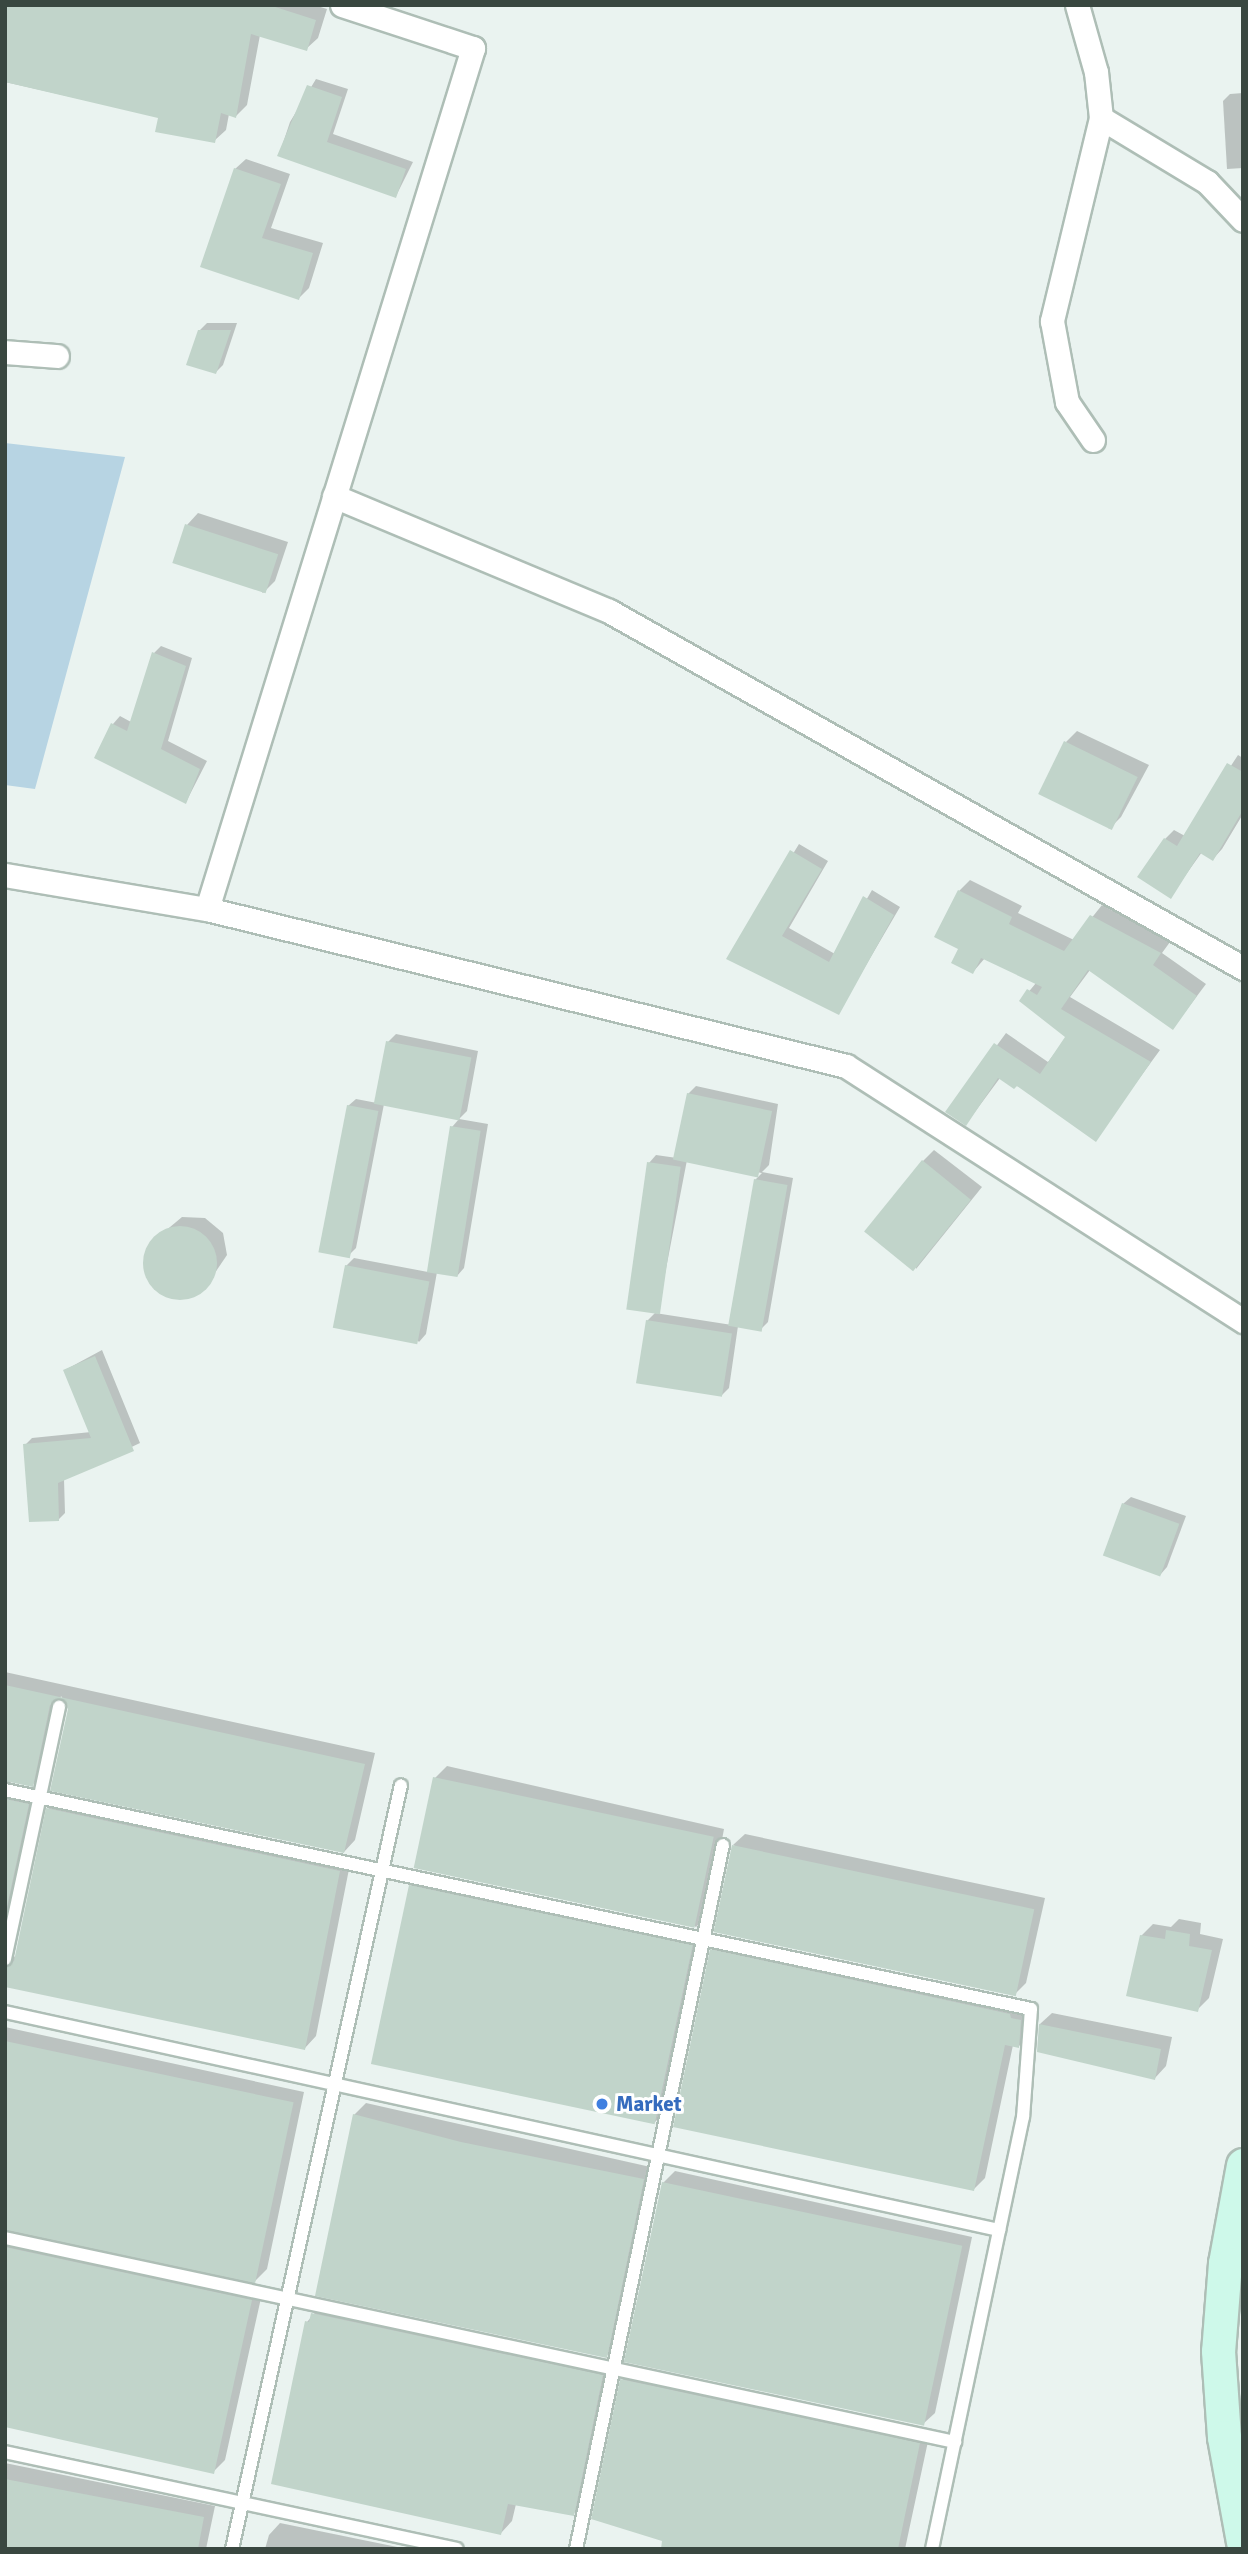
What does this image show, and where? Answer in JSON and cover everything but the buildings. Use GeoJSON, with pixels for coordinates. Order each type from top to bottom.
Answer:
{"type":"FeatureCollection","features":[{"type":"Feature","properties":{"kind":"main road"},"geometry":{"type":"LineString","coordinates":[[1243,2165],[1226,2263],[1218,2351],[1224,2437],[1243,2542]]}},
{"type":"Feature","properties":{"kind":"street"},"geometry":{"type":"LineString","coordinates":[[207,909],[473,48],[342,5]]}},
{"type":"Feature","properties":{"kind":"street"},"geometry":{"type":"LineString","coordinates":[[1077,5],[1096,72],[1101,118],[1052,321],[1067,402],[1093,440]]}},
{"type":"Feature","properties":{"kind":"street"},"geometry":{"type":"LineString","coordinates":[[1101,118],[1207,182],[1243,220]]}},
{"type":"Feature","properties":{"kind":"street"},"geometry":{"type":"LineString","coordinates":[[5,352],[57,356]]}},
{"type":"Feature","properties":{"kind":"street"},"geometry":{"type":"LineString","coordinates":[[334,496],[609,611],[1243,968]]}},
{"type":"Feature","properties":{"kind":"street"},"geometry":{"type":"LineString","coordinates":[[5,875],[207,909],[846,1066],[1243,1321]]}},
{"type":"Feature","properties":{"kind":"lane"},"geometry":{"type":"LineString","coordinates":[[5,1959],[59,1707]]}},
{"type":"Feature","properties":{"kind":"lane"},"geometry":{"type":"LineString","coordinates":[[232,2549],[401,1785]]}},
{"type":"Feature","properties":{"kind":"lane"},"geometry":{"type":"LineString","coordinates":[[5,1790],[1031,2009],[1023,2117],[932,2549]]}},
{"type":"Feature","properties":{"kind":"lane"},"geometry":{"type":"LineString","coordinates":[[576,2549],[723,1845]]}},
{"type":"Feature","properties":{"kind":"lane"},"geometry":{"type":"LineString","coordinates":[[5,2012],[999,2230]]}},
{"type":"Feature","properties":{"kind":"lane"},"geometry":{"type":"LineString","coordinates":[[5,2238],[955,2442]]}},
{"type":"Feature","properties":{"kind":"lane"},"geometry":{"type":"LineString","coordinates":[[5,2452],[457,2549]]}},
{"type":"Feature","properties":{"kind":"shaded area"},"geometry":{"type":"Polygon","coordinates":[[[5,443],[125,457],[35,789],[5,785],[5,443]]]}},
{"type":"Feature","properties":{"kind":"place","name":"Market"},"geometry":{"type":"Point","coordinates":[602,2104]}}]}
